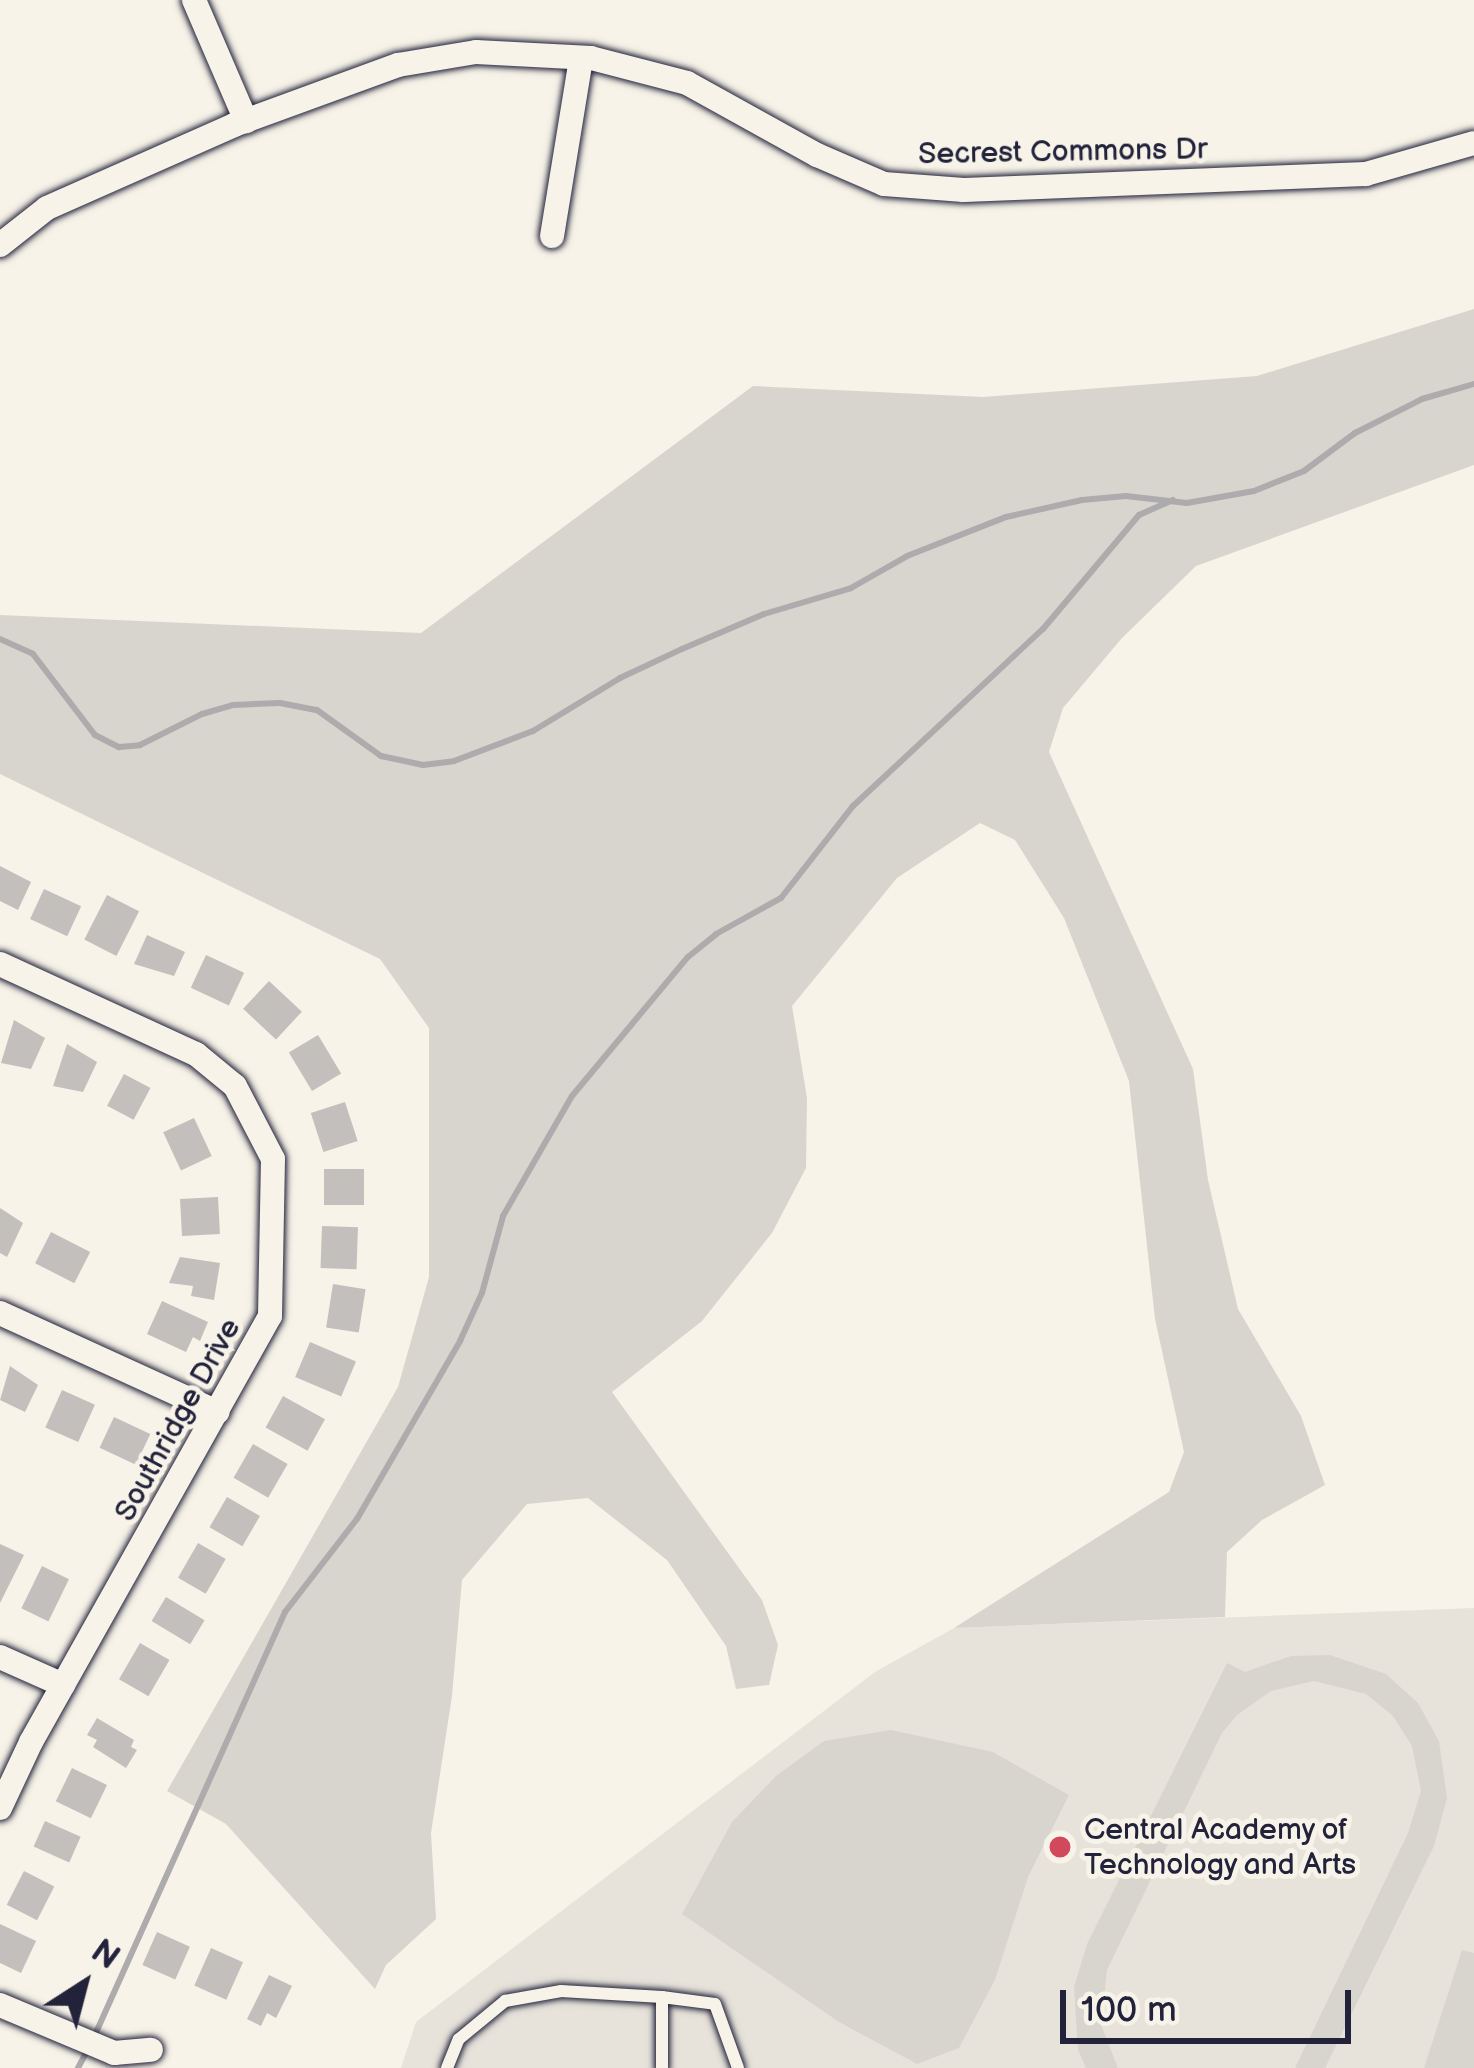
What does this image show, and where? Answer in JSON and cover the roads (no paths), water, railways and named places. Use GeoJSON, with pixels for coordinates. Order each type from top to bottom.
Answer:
{"type":"FeatureCollection","features":[{"type":"Feature","properties":{"kind":"street"},"geometry":{"type":"LineString","coordinates":[[194,0],[246,121]]}},
{"type":"Feature","properties":{"kind":"street","name":"Secrest Commons Dr"},"geometry":{"type":"LineString","coordinates":[[0,245],[47,208],[246,121],[398,65],[476,52],[581,58],[688,83],[817,155],[884,184],[964,190],[1366,174],[1474,143]]}},
{"type":"Feature","properties":{"kind":"street"},"geometry":{"type":"LineString","coordinates":[[552,236],[581,58]]}},
{"type":"Feature","properties":{"kind":"street","name":"Southridge Drive"},"geometry":{"type":"LineString","coordinates":[[0,964],[196,1054],[235,1086],[260,1126],[273,1159],[270,1316],[63,1685],[0,1808]]}},
{"type":"Feature","properties":{"kind":"street"},"geometry":{"type":"LineString","coordinates":[[0,1313],[217,1412]]}},
{"type":"Feature","properties":{"kind":"street"},"geometry":{"type":"LineString","coordinates":[[0,1657],[63,1685]]}},
{"type":"Feature","properties":{"kind":"street"},"geometry":{"type":"LineString","coordinates":[[0,2005],[114,2053],[151,2050]]}},
{"type":"Feature","properties":{"kind":"lane"},"geometry":{"type":"LineString","coordinates":[[447,2068],[459,2039],[506,2001],[562,1991],[716,2004],[738,2068]]}},
{"type":"Feature","properties":{"kind":"lane"},"geometry":{"type":"LineString","coordinates":[[662,1997],[662,2068]]}},
{"type":"Feature","properties":{"kind":"waterway"},"geometry":{"type":"LineString","coordinates":[[0,639],[33,654],[95,735],[119,747],[140,745],[202,714],[233,705],[280,703],[317,710],[381,756],[423,765],[454,761],[533,731],[620,678],[682,649],[764,614],[851,588],[907,556],[1006,517],[1082,500],[1126,496],[1187,503],[1254,491],[1304,471],[1355,433],[1422,399],[1474,384]]}},
{"type":"Feature","properties":{"kind":"waterway"},"geometry":{"type":"LineString","coordinates":[[94,2037],[285,1612],[357,1519],[460,1341],[482,1293],[503,1216],[572,1096],[688,957],[716,934],[781,898],[853,806],[1043,629],[1139,515],[1173,500]]}},
{"type":"Feature","properties":{"kind":"waterway"},"geometry":{"type":"LineString","coordinates":[[78,2068],[88,2049]]}},
{"type":"Feature","properties":{"kind":"place","name":"Central Academy of Technology and Arts"},"geometry":{"type":"Point","coordinates":[1060,1847]}}]}
